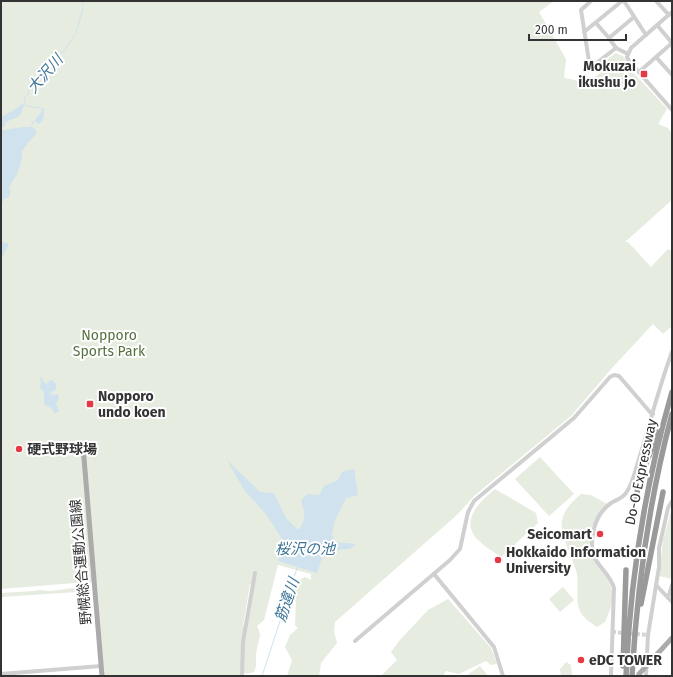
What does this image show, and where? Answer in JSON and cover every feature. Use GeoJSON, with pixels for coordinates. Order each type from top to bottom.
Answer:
{"type":"FeatureCollection","features":[{"type":"Feature","properties":{"kind":"highway","name":"Do-O Expressway"},"geometry":{"type":"LineString","coordinates":[[632,676],[634,637],[646,537],[672,392]]}},
{"type":"Feature","properties":{"kind":"highway","name":"Do-O Expressway"},"geometry":{"type":"LineString","coordinates":[[626,676],[632,597],[640,533],[650,478],[669,414]]}},
{"type":"Feature","properties":{"kind":"highway"},"geometry":{"type":"LineString","coordinates":[[635,500],[641,477],[669,414]]}},
{"type":"Feature","properties":{"kind":"highway"},"geometry":{"type":"LineString","coordinates":[[634,637],[663,492]]}},
{"type":"Feature","properties":{"kind":"highway"},"geometry":{"type":"LineString","coordinates":[[623,676],[626,570]]}},
{"type":"Feature","properties":{"kind":"main road","name":"野幌総合運動公園線"},"geometry":{"type":"LineString","coordinates":[[83,446],[102,676]]}},
{"type":"Feature","properties":{"kind":"main road"},"geometry":{"type":"LineString","coordinates":[[639,674],[672,638]]}},
{"type":"Feature","properties":{"kind":"street"},"geometry":{"type":"LineString","coordinates":[[591,1],[580,10],[590,68],[616,48]]}},
{"type":"Feature","properties":{"kind":"street"},"geometry":{"type":"LineString","coordinates":[[584,32],[623,1],[646,35]]}},
{"type":"Feature","properties":{"kind":"street"},"geometry":{"type":"LineString","coordinates":[[656,1],[670,13],[631,48],[627,57],[672,110]]}},
{"type":"Feature","properties":{"kind":"street"},"geometry":{"type":"LineString","coordinates":[[610,38],[634,17]]}},
{"type":"Feature","properties":{"kind":"street"},"geometry":{"type":"LineString","coordinates":[[596,23],[610,38],[616,48],[628,54]]}},
{"type":"Feature","properties":{"kind":"street"},"geometry":{"type":"LineString","coordinates":[[639,72],[672,43],[656,26]]}},
{"type":"Feature","properties":{"kind":"street"},"geometry":{"type":"LineString","coordinates":[[656,57],[672,75]]}},
{"type":"Feature","properties":{"kind":"street"},"geometry":{"type":"LineString","coordinates":[[611,676],[614,588],[613,581],[593,555],[593,533],[595,523],[606,507],[626,494],[631,483],[653,414],[662,378],[672,352]]}},
{"type":"Feature","properties":{"kind":"street"},"geometry":{"type":"LineString","coordinates":[[355,641],[450,560],[460,549],[468,512],[474,502],[574,418],[610,377],[614,375],[619,376],[653,414]]}},
{"type":"Feature","properties":{"kind":"street"},"geometry":{"type":"LineString","coordinates":[[646,676],[648,635],[659,567],[659,548],[668,508],[672,501]]}},
{"type":"Feature","properties":{"kind":"street"},"geometry":{"type":"LineString","coordinates":[[242,676],[243,642],[255,573]]}},
{"type":"Feature","properties":{"kind":"street"},"geometry":{"type":"LineString","coordinates":[[434,574],[494,647],[503,676]]}},
{"type":"Feature","properties":{"kind":"street"},"geometry":{"type":"LineString","coordinates":[[656,585],[672,602]]}},
{"type":"Feature","properties":{"kind":"street"},"geometry":{"type":"LineString","coordinates":[[668,598],[672,586]]}},
{"type":"Feature","properties":{"kind":"street"},"geometry":{"type":"LineString","coordinates":[[1,674],[101,666]]}},
{"type":"Feature","properties":{"kind":"green space","name":"Nopporo Sports Park"},"geometry":{"type":"Polygon","coordinates":[[[1,1],[554,1],[539,12],[566,59],[564,78],[586,83],[604,70],[600,65],[616,53],[623,56],[633,72],[667,109],[658,124],[668,128],[672,134],[672,200],[625,242],[628,242],[651,267],[668,249],[672,251],[672,328],[671,327],[663,334],[653,324],[612,368],[571,416],[474,496],[458,514],[335,622],[334,632],[337,643],[321,663],[319,676],[287,676],[292,660],[285,647],[290,635],[298,628],[295,625],[296,601],[290,602],[289,596],[294,583],[305,577],[311,580],[311,574],[278,565],[264,620],[257,626],[260,635],[256,652],[255,670],[254,672],[247,674],[240,671],[240,676],[104,676],[97,581],[89,583],[1,589],[1,1]],[[250,584],[243,626],[250,613],[253,586],[250,584]]]}},
{"type":"Feature","properties":{"kind":"green space"},"geometry":{"type":"Polygon","coordinates":[[[540,457],[574,494],[549,516],[515,479],[540,457]]]}},
{"type":"Feature","properties":{"kind":"green space"},"geometry":{"type":"Polygon","coordinates":[[[495,489],[536,513],[538,523],[501,557],[478,540],[473,533],[471,526],[471,519],[478,505],[495,489]]]}},
{"type":"Feature","properties":{"kind":"green space"},"geometry":{"type":"Polygon","coordinates":[[[581,494],[591,495],[607,504],[600,511],[592,527],[590,553],[609,580],[613,594],[611,607],[605,622],[597,627],[581,614],[578,602],[577,574],[562,526],[563,517],[567,509],[581,494]]]}},
{"type":"Feature","properties":{"kind":"green space"},"geometry":{"type":"Polygon","coordinates":[[[672,508],[672,579],[659,576],[663,540],[672,508]]]}},
{"type":"Feature","properties":{"kind":"green space"},"geometry":{"type":"Polygon","coordinates":[[[82,587],[78,592],[1,597],[1,593],[39,590],[50,591],[82,587]]]}},
{"type":"Feature","properties":{"kind":"green space"},"geometry":{"type":"Polygon","coordinates":[[[563,587],[574,600],[560,612],[549,599],[563,587]]]}},
{"type":"Feature","properties":{"kind":"green space"},"geometry":{"type":"Polygon","coordinates":[[[448,599],[491,648],[497,664],[491,665],[486,661],[459,674],[446,671],[443,676],[381,676],[397,660],[391,652],[400,640],[428,610],[448,599]]]}},
{"type":"Feature","properties":{"kind":"green space"},"geometry":{"type":"Polygon","coordinates":[[[566,662],[571,665],[572,676],[561,676],[560,669],[566,662]]]}},
{"type":"Feature","properties":{"kind":"green space"},"geometry":{"type":"Polygon","coordinates":[[[480,666],[488,676],[466,676],[480,666]]]}},
{"type":"Feature","properties":{"kind":"water"},"geometry":{"type":"Polygon","coordinates":[[[22,104],[24,105],[21,113],[17,117],[5,123],[2,130],[27,127],[35,129],[37,133],[22,151],[22,158],[17,174],[9,187],[11,191],[9,198],[5,198],[1,204],[1,118],[22,104]]]}},
{"type":"Feature","properties":{"kind":"water"},"geometry":{"type":"Polygon","coordinates":[[[44,108],[42,122],[39,124],[36,122],[36,118],[44,108]]]}},
{"type":"Feature","properties":{"kind":"water"},"geometry":{"type":"Polygon","coordinates":[[[1,241],[9,244],[1,259],[1,241]]]}},
{"type":"Feature","properties":{"kind":"water"},"geometry":{"type":"Polygon","coordinates":[[[39,375],[45,383],[47,384],[52,380],[56,384],[56,389],[50,392],[54,396],[58,394],[59,400],[56,403],[59,412],[54,413],[51,408],[44,404],[44,392],[40,388],[41,381],[39,375]]]}},
{"type":"Feature","properties":{"kind":"water","name":"桜沢の池"},"geometry":{"type":"Polygon","coordinates":[[[227,460],[260,492],[274,493],[286,518],[298,530],[304,519],[302,500],[308,494],[319,495],[324,486],[338,480],[342,472],[354,469],[358,495],[346,498],[334,523],[332,535],[336,542],[356,544],[350,549],[329,550],[322,558],[317,573],[278,561],[281,537],[265,513],[244,490],[227,460]]]}},
{"type":"Feature","properties":{"kind":"waterway","name":"大沢川"},"geometry":{"type":"LineString","coordinates":[[83,1],[83,6]]}},
{"type":"Feature","properties":{"kind":"waterway","name":"大沢川"},"geometry":{"type":"LineString","coordinates":[[43,109],[25,105],[24,98],[28,94],[29,88],[44,73],[52,61],[64,51],[76,33],[83,8]]}},
{"type":"Feature","properties":{"kind":"waterway","name":"大沢川"},"geometry":{"type":"LineString","coordinates":[[31,128],[33,122],[37,120]]}},
{"type":"Feature","properties":{"kind":"waterway","name":"筋違川"},"geometry":{"type":"LineString","coordinates":[[262,676],[298,566]]}},
{"type":"Feature","properties":{"kind":"tunnel"},"geometry":{"type":"LineString","coordinates":[[612,632],[648,635]]}},
{"type":"Feature","properties":{"kind":"place","name":"Mokuzai ikushu jo"},"geometry":{"type":"Point","coordinates":[644,74]}},
{"type":"Feature","properties":{"kind":"place","name":"Nopporo undo koen"},"geometry":{"type":"Point","coordinates":[90,404]}},
{"type":"Feature","properties":{"kind":"place","name":"硬式野球場"},"geometry":{"type":"Point","coordinates":[19,449]}},
{"type":"Feature","properties":{"kind":"place","name":"Seicomart"},"geometry":{"type":"Point","coordinates":[600,534]}},
{"type":"Feature","properties":{"kind":"place","name":"Hokkaido Information University"},"geometry":{"type":"Point","coordinates":[498,560]}},
{"type":"Feature","properties":{"kind":"place","name":"eDC TOWER"},"geometry":{"type":"Point","coordinates":[581,660]}}]}
